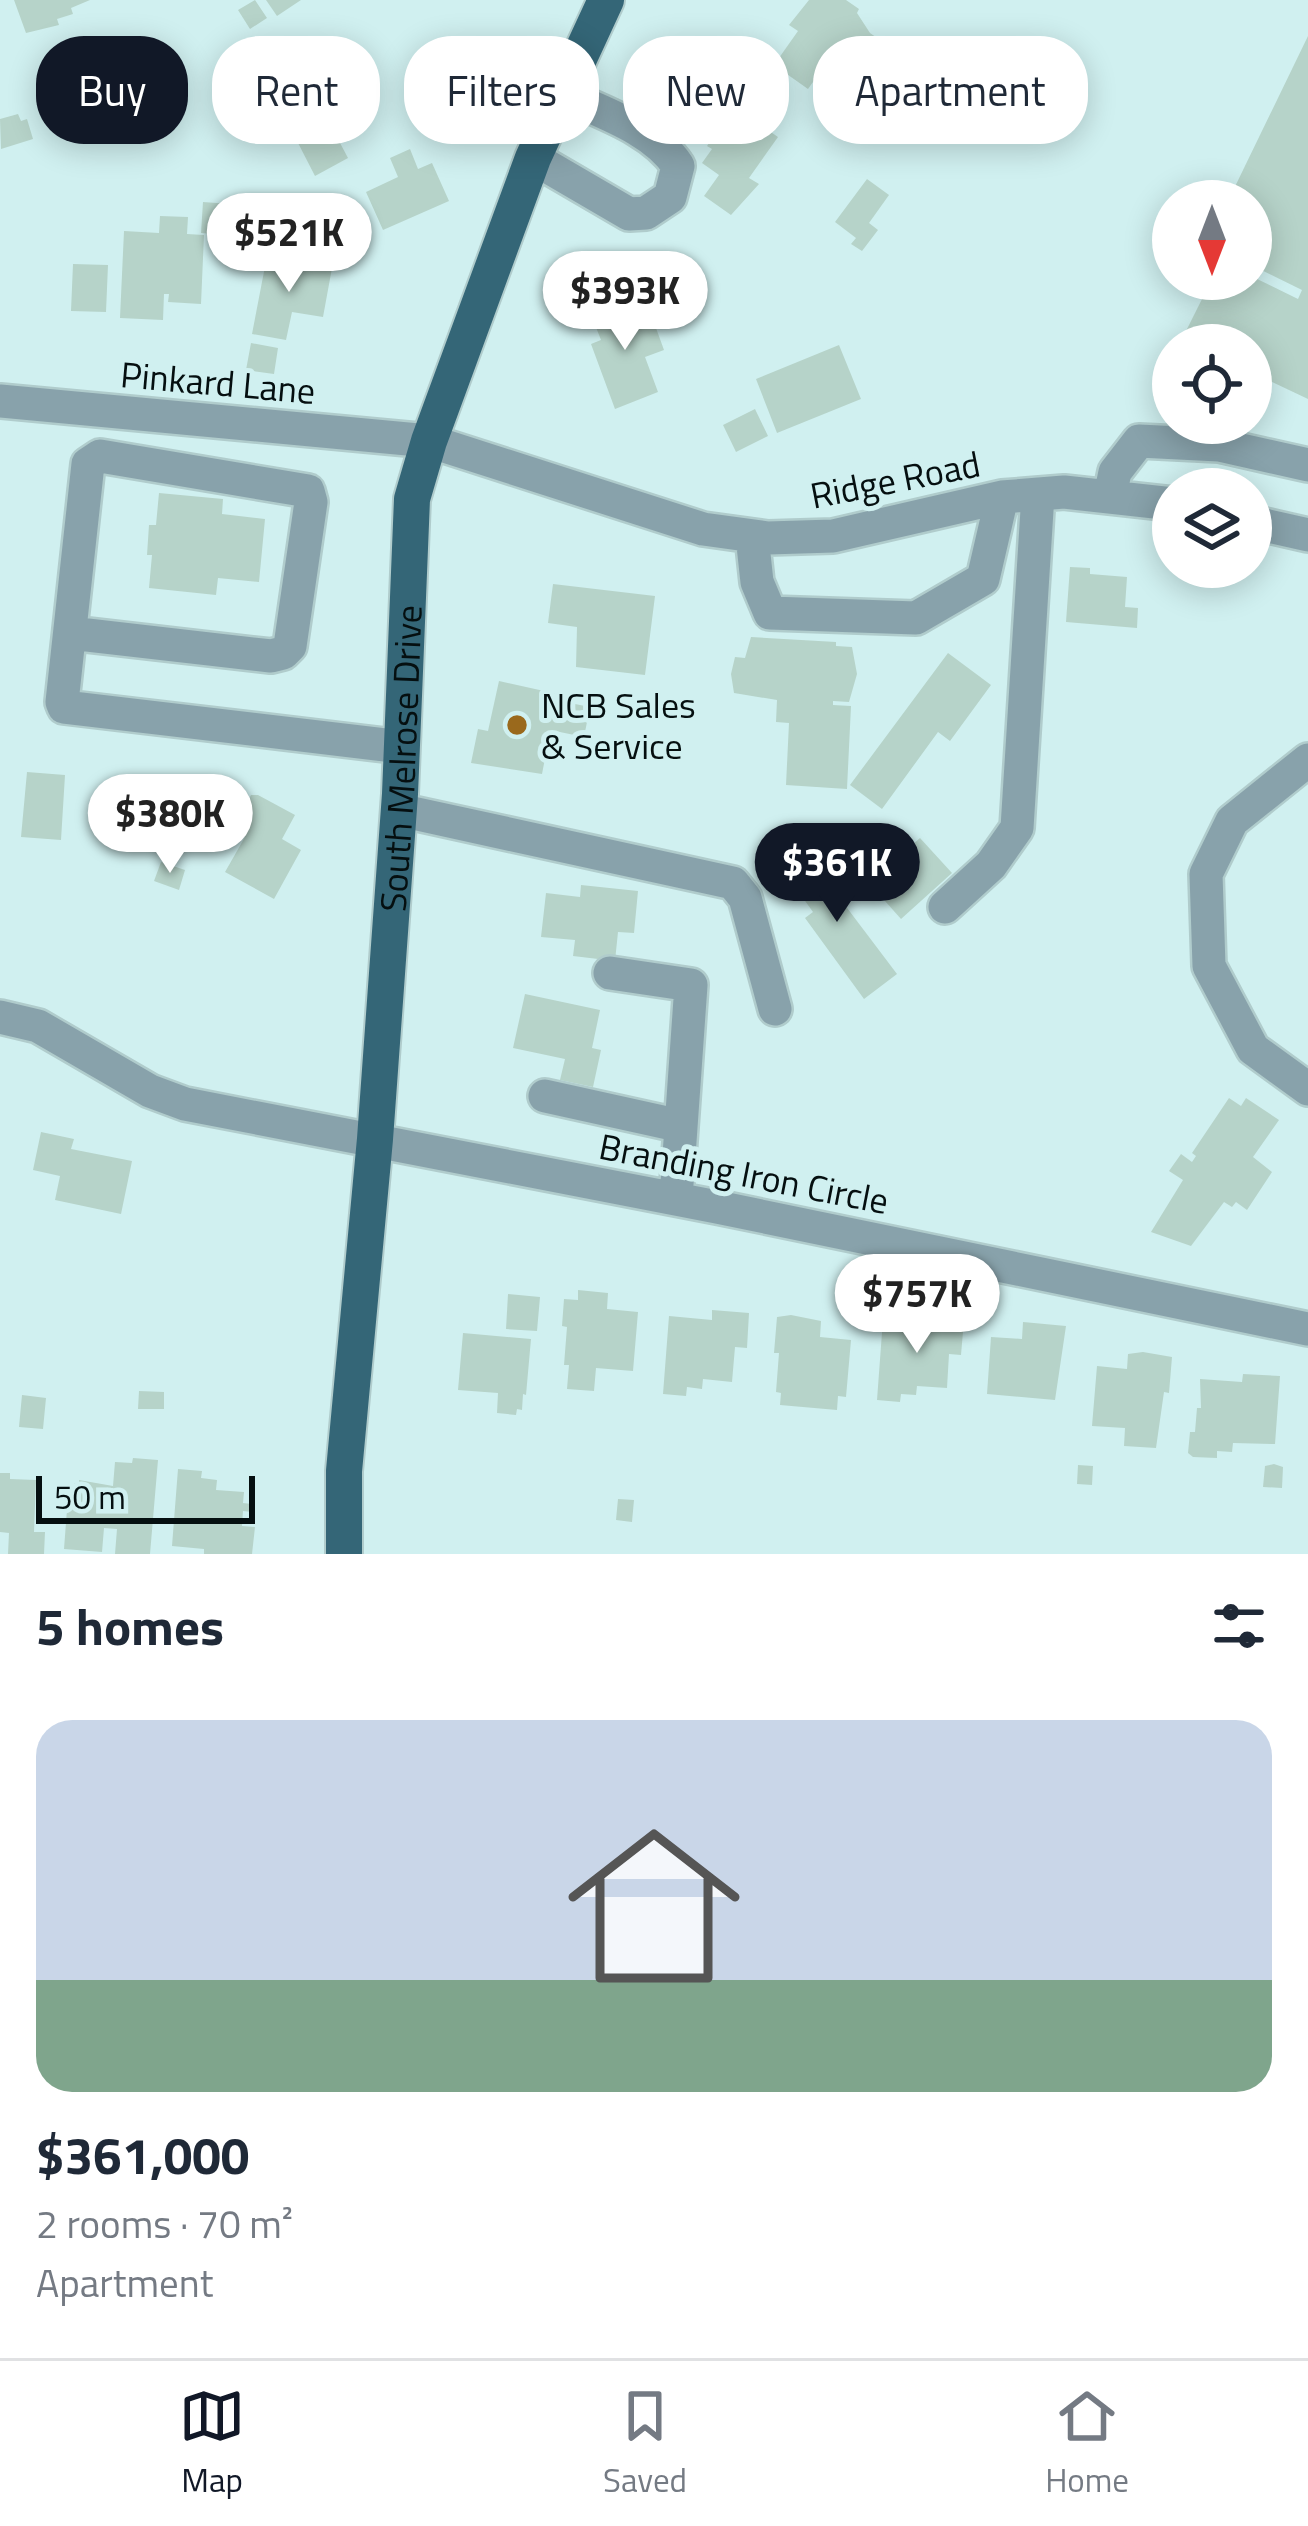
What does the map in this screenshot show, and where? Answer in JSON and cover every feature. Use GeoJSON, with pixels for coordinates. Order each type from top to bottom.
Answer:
{"type":"FeatureCollection","features":[{"type":"Feature","properties":{"kind":"main road","name":"South Melrose Drive"},"geometry":{"type":"LineString","coordinates":[[589,36],[605,0]]}},
{"type":"Feature","properties":{"kind":"main road","name":"South Melrose Drive"},"geometry":{"type":"LineString","coordinates":[[344,1554],[344,1471],[399,809],[412,499],[539,144]]}},
{"type":"Feature","properties":{"kind":"street"},"geometry":{"type":"LineString","coordinates":[[533,158],[629,214],[658,208],[670,197],[679,166],[670,152],[599,111]]}},
{"type":"Feature","properties":{"kind":"street","name":"Pinkard Lane"},"geometry":{"type":"LineString","coordinates":[[0,401],[429,442]]}},
{"type":"Feature","properties":{"kind":"street","name":"Ridge Road"},"geometry":{"type":"LineString","coordinates":[[429,442],[703,529],[752,536],[833,536],[1002,497],[1064,491],[1152,501]]}},
{"type":"Feature","properties":{"kind":"street"},"geometry":{"type":"LineString","coordinates":[[1110,496],[1115,472],[1139,442],[1219,445],[1308,465]]}},
{"type":"Feature","properties":{"kind":"street"},"geometry":{"type":"LineString","coordinates":[[70,632],[271,656],[283,653],[290,646],[311,502],[308,491],[92,458],[88,464],[62,702],[69,710],[402,747]]}},
{"type":"Feature","properties":{"kind":"street"},"geometry":{"type":"LineString","coordinates":[[946,907],[991,865],[1017,827],[1038,494]]}},
{"type":"Feature","properties":{"kind":"street"},"geometry":{"type":"LineString","coordinates":[[752,536],[757,582],[770,613],[916,618],[983,579],[1002,497]]}},
{"type":"Feature","properties":{"kind":"street"},"geometry":{"type":"LineString","coordinates":[[1272,527],[1308,536]]}},
{"type":"Feature","properties":{"kind":"street"},"geometry":{"type":"LineString","coordinates":[[1308,760],[1232,821],[1206,874],[1209,966],[1252,1049],[1308,1089]]}},
{"type":"Feature","properties":{"kind":"street"},"geometry":{"type":"LineString","coordinates":[[399,809],[733,883],[745,898],[775,1009]]}},
{"type":"Feature","properties":{"kind":"street"},"geometry":{"type":"LineString","coordinates":[[610,973],[691,985],[676,1198]]}},
{"type":"Feature","properties":{"kind":"street","name":"Branding Iron Circle"},"geometry":{"type":"LineString","coordinates":[[0,1017],[38,1026],[150,1091],[184,1104],[676,1198],[1308,1330]]}},
{"type":"Feature","properties":{"kind":"street"},"geometry":{"type":"LineString","coordinates":[[545,1096],[681,1126]]}},
{"type":"Feature","properties":{"kind":"building"},"geometry":{"type":"Polygon","coordinates":[[[14,0],[90,0],[71,8],[73,14],[57,19],[59,25],[26,33],[14,0]]]}},
{"type":"Feature","properties":{"kind":"building"},"geometry":{"type":"Polygon","coordinates":[[[255,0],[267,18],[250,29],[238,10],[255,0]]]}},
{"type":"Feature","properties":{"kind":"building"},"geometry":{"type":"Polygon","coordinates":[[[266,0],[301,0],[277,16],[266,0]]]}},
{"type":"Feature","properties":{"kind":"building"},"geometry":{"type":"Polygon","coordinates":[[[809,0],[846,0],[859,9],[857,13],[874,36],[813,36],[813,82],[808,89],[789,76],[789,44],[798,31],[789,25],[809,0]]]}},
{"type":"Feature","properties":{"kind":"building"},"geometry":{"type":"Polygon","coordinates":[[[1308,36],[1308,399],[1272,382],[1272,324],[1190,324],[1202,300],[1272,300],[1272,286],[1298,299],[1302,290],[1272,275],[1272,180],[1238,180],[1308,36]]]}},
{"type":"Feature","properties":{"kind":"building"},"geometry":{"type":"Polygon","coordinates":[[[18,114],[21,121],[27,119],[33,139],[1,149],[0,119],[18,114]]]}},
{"type":"Feature","properties":{"kind":"building"},"geometry":{"type":"Polygon","coordinates":[[[299,144],[341,144],[348,158],[315,176],[299,144]]]}},
{"type":"Feature","properties":{"kind":"building"},"geometry":{"type":"Polygon","coordinates":[[[773,144],[749,178],[759,184],[731,215],[704,196],[719,175],[702,163],[712,149],[707,146],[773,144]]]}},
{"type":"Feature","properties":{"kind":"building"},"geometry":{"type":"Polygon","coordinates":[[[410,149],[418,169],[432,163],[449,201],[383,230],[366,192],[398,177],[390,158],[410,149]]]}},
{"type":"Feature","properties":{"kind":"building"},"geometry":{"type":"Polygon","coordinates":[[[867,179],[889,195],[869,223],[878,230],[862,251],[851,244],[856,238],[835,222],[867,179]]]}},
{"type":"Feature","properties":{"kind":"building"},"geometry":{"type":"Polygon","coordinates":[[[203,202],[230,204],[228,235],[201,233],[203,202]]]}},
{"type":"Feature","properties":{"kind":"building"},"geometry":{"type":"Polygon","coordinates":[[[160,216],[188,217],[187,234],[204,235],[201,304],[168,302],[169,294],[164,294],[163,320],[120,318],[124,231],[159,233],[160,216]]]}},
{"type":"Feature","properties":{"kind":"building"},"geometry":{"type":"Polygon","coordinates":[[[267,256],[332,268],[323,317],[292,312],[286,340],[252,334],[267,256]]]}},
{"type":"Feature","properties":{"kind":"building"},"geometry":{"type":"Polygon","coordinates":[[[73,264],[108,265],[106,312],[71,311],[73,264]]]}},
{"type":"Feature","properties":{"kind":"building"},"geometry":{"type":"Polygon","coordinates":[[[623,299],[632,324],[652,317],[664,350],[645,357],[658,392],[615,409],[591,344],[601,340],[590,312],[623,299]]]}},
{"type":"Feature","properties":{"kind":"building"},"geometry":{"type":"Polygon","coordinates":[[[251,343],[278,348],[274,374],[246,370],[251,343]]]}},
{"type":"Feature","properties":{"kind":"building"},"geometry":{"type":"Polygon","coordinates":[[[839,345],[861,399],[777,433],[756,379],[839,345]]]}},
{"type":"Feature","properties":{"kind":"building"},"geometry":{"type":"Polygon","coordinates":[[[755,409],[768,436],[736,452],[723,425],[755,409]]]}},
{"type":"Feature","properties":{"kind":"building"},"geometry":{"type":"Polygon","coordinates":[[[159,493],[223,499],[222,514],[265,519],[259,582],[218,578],[216,595],[149,588],[149,525],[156,525],[159,493]]]}},
{"type":"Feature","properties":{"kind":"building"},"geometry":{"type":"Polygon","coordinates":[[[1070,567],[1127,577],[1125,607],[1138,608],[1137,628],[1066,622],[1070,567]]]}},
{"type":"Feature","properties":{"kind":"building"},"geometry":{"type":"Polygon","coordinates":[[[553,584],[655,596],[645,675],[576,667],[577,627],[548,623],[553,584]]]}},
{"type":"Feature","properties":{"kind":"building"},"geometry":{"type":"Polygon","coordinates":[[[751,637],[852,647],[857,674],[849,702],[833,701],[833,705],[851,706],[847,789],[786,785],[789,723],[776,722],[777,700],[734,693],[735,657],[745,658],[751,637]]]}},
{"type":"Feature","properties":{"kind":"building"},"geometry":{"type":"Polygon","coordinates":[[[948,653],[991,685],[950,741],[938,732],[882,809],[850,785],[948,653]]]}},
{"type":"Feature","properties":{"kind":"building"},"geometry":{"type":"Polygon","coordinates":[[[499,681],[562,695],[560,701],[590,707],[584,737],[555,731],[553,739],[549,738],[542,774],[471,763],[478,729],[488,731],[499,681]]]}},
{"type":"Feature","properties":{"kind":"building"},"geometry":{"type":"Polygon","coordinates":[[[27,772],[65,775],[61,840],[21,837],[27,772]]]}},
{"type":"Feature","properties":{"kind":"building"},"geometry":{"type":"Polygon","coordinates":[[[221,793],[245,807],[251,795],[258,795],[295,815],[282,839],[301,850],[274,899],[225,872],[245,837],[221,824],[217,831],[199,822],[221,793]]]}},
{"type":"Feature","properties":{"kind":"building"},"geometry":{"type":"Polygon","coordinates":[[[920,838],[952,873],[901,919],[869,883],[920,838]]]}},
{"type":"Feature","properties":{"kind":"building"},"geometry":{"type":"Polygon","coordinates":[[[798,843],[897,974],[864,999],[805,918],[813,912],[775,859],[798,843]]]}},
{"type":"Feature","properties":{"kind":"building"},"geometry":{"type":"Polygon","coordinates":[[[161,862],[185,870],[179,890],[154,881],[161,862]]]}},
{"type":"Feature","properties":{"kind":"building"},"geometry":{"type":"Polygon","coordinates":[[[581,885],[638,891],[634,933],[618,932],[615,961],[573,956],[575,940],[541,937],[546,893],[580,897],[581,885]]]}},
{"type":"Feature","properties":{"kind":"building"},"geometry":{"type":"Polygon","coordinates":[[[525,994],[600,1010],[592,1048],[601,1050],[593,1087],[560,1080],[565,1059],[513,1048],[525,994]]]}},
{"type":"Feature","properties":{"kind":"building"},"geometry":{"type":"Polygon","coordinates":[[[1229,1098],[1241,1106],[1246,1098],[1279,1120],[1253,1157],[1272,1172],[1247,1210],[1236,1202],[1232,1207],[1224,1202],[1191,1246],[1151,1232],[1183,1180],[1169,1171],[1181,1154],[1192,1162],[1196,1156],[1192,1153],[1229,1098]]]}},
{"type":"Feature","properties":{"kind":"building"},"geometry":{"type":"Polygon","coordinates":[[[41,1132],[74,1139],[71,1149],[132,1161],[121,1214],[55,1200],[60,1176],[33,1170],[41,1132]]]}},
{"type":"Feature","properties":{"kind":"building"},"geometry":{"type":"Polygon","coordinates":[[[578,1290],[608,1293],[607,1309],[638,1312],[633,1371],[596,1368],[594,1391],[567,1389],[564,1299],[578,1300],[578,1290]]]}},
{"type":"Feature","properties":{"kind":"building"},"geometry":{"type":"Polygon","coordinates":[[[508,1294],[540,1297],[537,1331],[506,1329],[508,1294]]]}},
{"type":"Feature","properties":{"kind":"building"},"geometry":{"type":"Polygon","coordinates":[[[712,1310],[749,1313],[747,1348],[735,1347],[732,1382],[703,1379],[702,1389],[687,1387],[686,1396],[663,1394],[669,1316],[712,1320],[712,1310]]]}},
{"type":"Feature","properties":{"kind":"building"},"geometry":{"type":"Polygon","coordinates":[[[777,1317],[821,1321],[820,1337],[851,1340],[846,1397],[838,1396],[837,1410],[780,1405],[781,1393],[776,1392],[779,1353],[774,1353],[777,1317]]]}},
{"type":"Feature","properties":{"kind":"building"},"geometry":{"type":"Polygon","coordinates":[[[929,1317],[964,1320],[961,1355],[949,1354],[947,1388],[917,1386],[916,1395],[901,1394],[900,1402],[877,1400],[883,1319],[928,1328],[929,1317]]]}},
{"type":"Feature","properties":{"kind":"building"},"geometry":{"type":"Polygon","coordinates":[[[1023,1322],[1066,1326],[1055,1400],[987,1394],[991,1337],[1022,1339],[1023,1322]]]}},
{"type":"Feature","properties":{"kind":"building"},"geometry":{"type":"Polygon","coordinates":[[[463,1333],[531,1339],[526,1395],[516,1415],[497,1413],[498,1393],[458,1390],[463,1333]]]}},
{"type":"Feature","properties":{"kind":"building"},"geometry":{"type":"Polygon","coordinates":[[[1128,1354],[1172,1357],[1156,1448],[1124,1446],[1125,1428],[1092,1426],[1097,1366],[1127,1369],[1128,1354]]]}},
{"type":"Feature","properties":{"kind":"building"},"geometry":{"type":"Polygon","coordinates":[[[1243,1374],[1280,1376],[1275,1444],[1233,1443],[1232,1452],[1217,1451],[1217,1458],[1193,1457],[1188,1453],[1190,1432],[1195,1432],[1197,1408],[1201,1408],[1200,1379],[1242,1382],[1243,1374]]]}},
{"type":"Feature","properties":{"kind":"building"},"geometry":{"type":"Polygon","coordinates":[[[139,1391],[164,1392],[164,1409],[138,1409],[139,1391]]]}},
{"type":"Feature","properties":{"kind":"building"},"geometry":{"type":"Polygon","coordinates":[[[22,1395],[46,1398],[43,1429],[19,1427],[22,1395]]]}},
{"type":"Feature","properties":{"kind":"building"},"geometry":{"type":"Polygon","coordinates":[[[133,1458],[158,1460],[150,1554],[115,1554],[117,1529],[104,1528],[102,1552],[64,1549],[69,1483],[79,1484],[79,1480],[113,1486],[115,1462],[132,1463],[133,1458]]]}},
{"type":"Feature","properties":{"kind":"building"},"geometry":{"type":"Polygon","coordinates":[[[1078,1465],[1093,1466],[1092,1485],[1077,1484],[1078,1465]]]}},
{"type":"Feature","properties":{"kind":"building"},"geometry":{"type":"Polygon","coordinates":[[[1265,1466],[1283,1467],[1282,1488],[1263,1487],[1265,1466]]]}},
{"type":"Feature","properties":{"kind":"building"},"geometry":{"type":"Polygon","coordinates":[[[178,1469],[202,1471],[201,1478],[217,1480],[216,1490],[244,1492],[243,1503],[252,1504],[252,1512],[243,1511],[242,1526],[255,1527],[252,1554],[204,1554],[204,1549],[172,1546],[178,1469]]]}},
{"type":"Feature","properties":{"kind":"building"},"geometry":{"type":"Polygon","coordinates":[[[0,1473],[10,1473],[10,1479],[36,1480],[34,1532],[45,1532],[44,1554],[8,1554],[9,1533],[0,1532],[0,1473]]]}},
{"type":"Feature","properties":{"kind":"building"},"geometry":{"type":"Polygon","coordinates":[[[618,1499],[634,1500],[632,1522],[616,1520],[618,1499]]]}},
{"type":"Feature","properties":{"kind":"place","name":"NCB Sales & Service"},"geometry":{"type":"Point","coordinates":[517,725]}}]}
